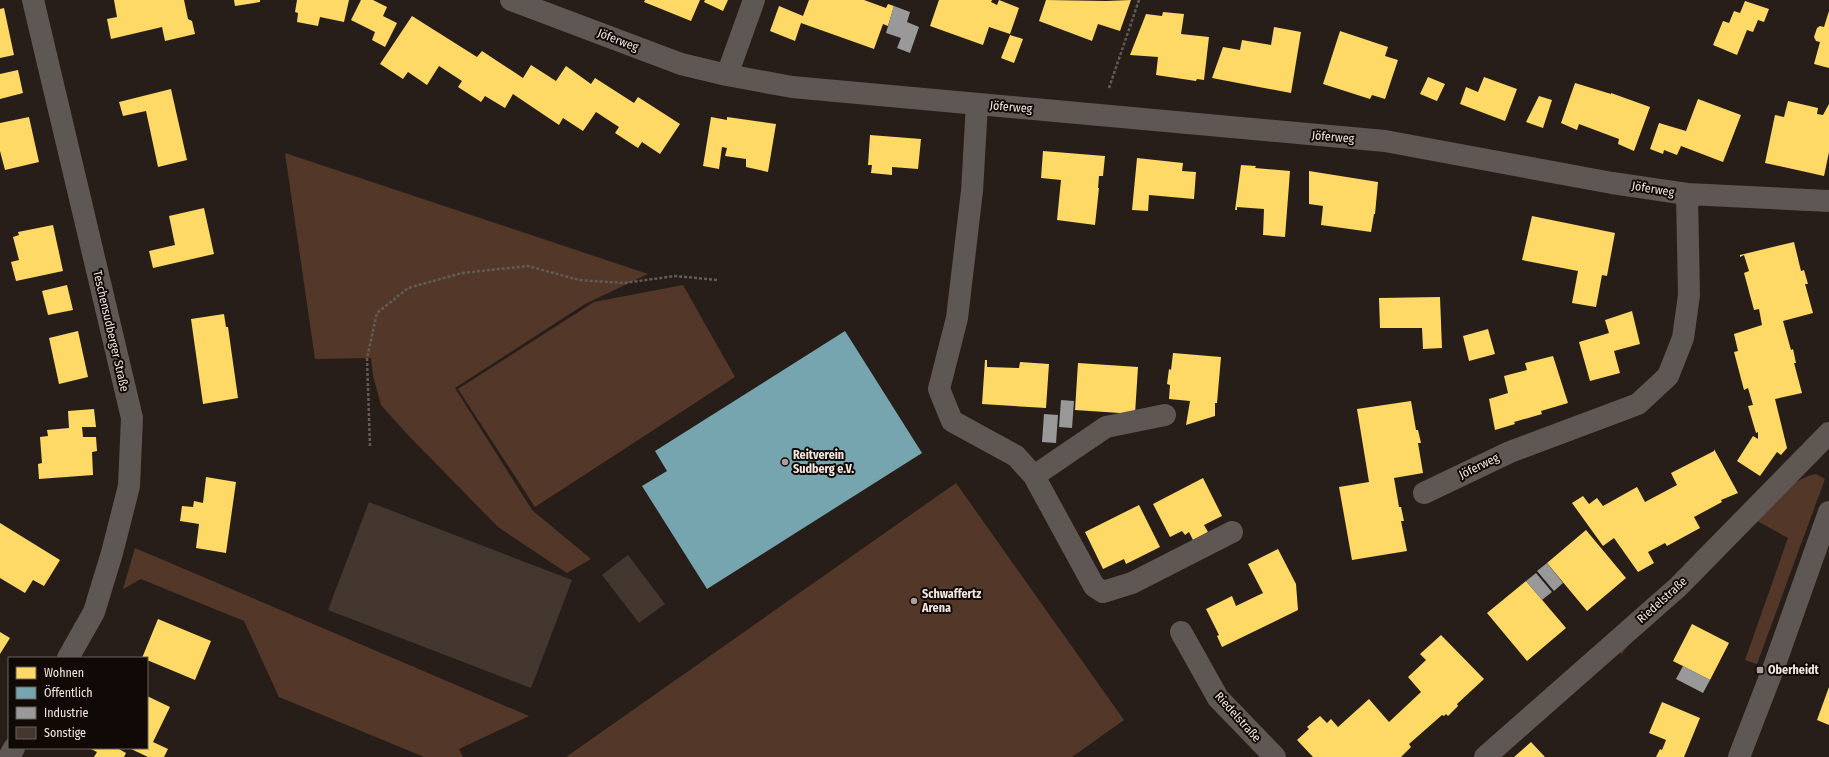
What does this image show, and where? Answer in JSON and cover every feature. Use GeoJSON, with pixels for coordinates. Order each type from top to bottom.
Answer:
{"type":"FeatureCollection","features":[{"type":"Feature","properties":{"kind":"street","name":"Teschensudberger Straße"},"geometry":{"type":"LineString","coordinates":[[33,0],[132,418],[129,486],[112,553],[94,612],[69,657]]}},
{"type":"Feature","properties":{"kind":"street","name":"Jöferweg"},"geometry":{"type":"LineString","coordinates":[[511,0],[681,64],[727,75],[792,87],[1385,142],[1612,183],[1687,194],[1829,201]]}},
{"type":"Feature","properties":{"kind":"street"},"geometry":{"type":"LineString","coordinates":[[727,75],[754,0]]}},
{"type":"Feature","properties":{"kind":"street","name":"Jöferweg"},"geometry":{"type":"LineString","coordinates":[[976,104],[972,191],[957,318],[939,389],[952,421],[1016,456],[1034,476],[1094,586],[1103,592],[1132,583],[1232,532]]}},
{"type":"Feature","properties":{"kind":"street","name":"Jöferweg"},"geometry":{"type":"LineString","coordinates":[[1424,493],[1510,452],[1638,404],[1668,376],[1683,338],[1689,295],[1687,194]]}},
{"type":"Feature","properties":{"kind":"street"},"geometry":{"type":"LineString","coordinates":[[1034,476],[1106,427],[1165,414]]}},
{"type":"Feature","properties":{"kind":"street","name":"Riedelstraße"},"geometry":{"type":"LineString","coordinates":[[1484,757],[1678,586],[1829,433]]}},
{"type":"Feature","properties":{"kind":"street"},"geometry":{"type":"LineString","coordinates":[[1739,757],[1775,664],[1829,512]]}},
{"type":"Feature","properties":{"kind":"street","name":"Riedelstraße"},"geometry":{"type":"LineString","coordinates":[[1181,632],[1218,698],[1275,757]]}},
{"type":"Feature","properties":{"kind":"path"},"geometry":{"type":"LineString","coordinates":[[1099,115],[1139,0]]}},
{"type":"Feature","properties":{"kind":"path"},"geometry":{"type":"LineString","coordinates":[[370,446],[367,358],[377,313],[408,288],[462,273],[528,266],[579,280],[624,283],[675,276],[717,280]]}},
{"type":"Feature","properties":{"kind":"shaded area"},"geometry":{"type":"Polygon","coordinates":[[[285,153],[648,274],[585,304],[455,388],[532,510],[591,559],[567,573],[498,527],[408,435],[381,405],[373,376],[371,358],[315,359],[285,153]]]}},
{"type":"Feature","properties":{"kind":"shaded area"},"geometry":{"type":"Polygon","coordinates":[[[683,285],[735,377],[535,507],[458,389],[594,302],[683,285]]]}},
{"type":"Feature","properties":{"kind":"shaded area"},"geometry":{"type":"Polygon","coordinates":[[[1816,474],[1825,479],[1757,664],[1745,660],[1788,538],[1757,521],[1632,640],[1621,655],[1618,646],[1792,484],[1808,476],[1816,474]]]}},
{"type":"Feature","properties":{"kind":"shaded area","name":"Schwaffertz Arena"},"geometry":{"type":"Polygon","coordinates":[[[956,483],[1124,720],[1072,757],[566,757],[956,483]]]}},
{"type":"Feature","properties":{"kind":"shaded area"},"geometry":{"type":"Polygon","coordinates":[[[135,548],[529,716],[459,749],[463,757],[424,757],[279,697],[244,621],[141,579],[123,589],[135,548]]]}},
{"type":"Feature","properties":{"kind":"building: Wohnen"},"geometry":{"type":"Polygon","coordinates":[[[114,0],[184,0],[188,19],[192,21],[195,34],[165,41],[162,27],[111,39],[107,19],[117,17],[114,0]]]}},
{"type":"Feature","properties":{"kind":"building: Wohnen"},"geometry":{"type":"Polygon","coordinates":[[[234,0],[260,0],[260,2],[235,6],[234,0]]]}},
{"type":"Feature","properties":{"kind":"building: Wohnen"},"geometry":{"type":"Polygon","coordinates":[[[297,0],[349,0],[344,22],[320,17],[318,26],[297,22],[298,13],[295,12],[297,0]]]}},
{"type":"Feature","properties":{"kind":"building: Wohnen"},"geometry":{"type":"Polygon","coordinates":[[[361,0],[373,0],[387,7],[383,16],[397,23],[385,47],[372,40],[375,32],[351,20],[361,0]]]}},
{"type":"Feature","properties":{"kind":"building: Wohnen"},"geometry":{"type":"Polygon","coordinates":[[[645,0],[700,0],[691,21],[644,2],[645,0]]]}},
{"type":"Feature","properties":{"kind":"building: Wohnen"},"geometry":{"type":"Polygon","coordinates":[[[705,0],[728,0],[723,11],[704,2],[705,0]]]}},
{"type":"Feature","properties":{"kind":"building: Wohnen"},"geometry":{"type":"Polygon","coordinates":[[[809,0],[864,0],[886,8],[888,4],[894,6],[888,26],[883,24],[874,49],[801,23],[795,41],[770,31],[779,6],[803,16],[809,0]]]}},
{"type":"Feature","properties":{"kind":"building: Wohnen"},"geometry":{"type":"Polygon","coordinates":[[[939,0],[992,0],[991,2],[997,5],[999,0],[1019,8],[1010,34],[989,27],[983,45],[930,26],[939,0]]]}},
{"type":"Feature","properties":{"kind":"building: Wohnen"},"geometry":{"type":"Polygon","coordinates":[[[1046,0],[1131,0],[1120,31],[1098,24],[1092,41],[1039,21],[1046,0]]]}},
{"type":"Feature","properties":{"kind":"building: Wohnen"},"geometry":{"type":"Polygon","coordinates":[[[1745,1],[1769,9],[1764,22],[1758,20],[1753,32],[1747,30],[1737,55],[1713,45],[1723,21],[1729,23],[1734,11],[1740,13],[1745,1]]]}},
{"type":"Feature","properties":{"kind":"building: Wohnen"},"geometry":{"type":"Polygon","coordinates":[[[4,8],[14,55],[0,58],[0,9],[4,8]]]}},
{"type":"Feature","properties":{"kind":"building: Wohnen"},"geometry":{"type":"Polygon","coordinates":[[[1829,11],[1829,68],[1814,64],[1820,42],[1816,41],[1814,37],[1817,28],[1820,26],[1824,27],[1829,11]]]}},
{"type":"Feature","properties":{"kind":"building: Wohnen"},"geometry":{"type":"Polygon","coordinates":[[[1163,12],[1184,14],[1181,34],[1209,37],[1204,80],[1197,79],[1196,81],[1156,75],[1158,57],[1130,55],[1146,14],[1162,16],[1163,12]]]}},
{"type":"Feature","properties":{"kind":"building: Wohnen"},"geometry":{"type":"Polygon","coordinates":[[[412,16],[477,57],[482,51],[523,78],[531,65],[556,81],[566,66],[591,84],[595,78],[634,103],[638,97],[680,124],[660,154],[642,142],[638,148],[615,133],[619,127],[596,112],[583,131],[563,118],[559,125],[513,94],[505,108],[485,96],[481,102],[458,87],[462,81],[439,66],[427,85],[408,72],[403,79],[380,64],[412,16]]]}},
{"type":"Feature","properties":{"kind":"building: Wohnen"},"geometry":{"type":"Polygon","coordinates":[[[1274,27],[1301,32],[1291,93],[1212,78],[1223,47],[1240,50],[1242,40],[1271,45],[1274,27]]]}},
{"type":"Feature","properties":{"kind":"building: Wohnen"},"geometry":{"type":"Polygon","coordinates":[[[1340,31],[1388,47],[1385,56],[1398,60],[1385,99],[1372,95],[1370,99],[1323,84],[1340,31]]]}},
{"type":"Feature","properties":{"kind":"building: Wohnen"},"geometry":{"type":"Polygon","coordinates":[[[1010,35],[1023,39],[1014,63],[1001,58],[1010,35]]]}},
{"type":"Feature","properties":{"kind":"building: Wohnen"},"geometry":{"type":"Polygon","coordinates":[[[18,70],[23,93],[0,99],[0,74],[18,70]]]}},
{"type":"Feature","properties":{"kind":"building: Wohnen"},"geometry":{"type":"Polygon","coordinates":[[[1428,77],[1445,84],[1437,101],[1420,94],[1428,77]]]}},
{"type":"Feature","properties":{"kind":"building: Wohnen"},"geometry":{"type":"Polygon","coordinates":[[[1484,77],[1517,89],[1505,121],[1460,104],[1466,87],[1478,92],[1484,77]]]}},
{"type":"Feature","properties":{"kind":"building: Wohnen"},"geometry":{"type":"Polygon","coordinates":[[[1575,83],[1611,93],[1650,107],[1634,151],[1618,144],[1619,139],[1579,124],[1577,130],[1561,123],[1575,83]]]}},
{"type":"Feature","properties":{"kind":"building: Wohnen"},"geometry":{"type":"Polygon","coordinates":[[[171,89],[187,160],[158,167],[146,111],[123,116],[119,102],[171,89]]]}},
{"type":"Feature","properties":{"kind":"building: Wohnen"},"geometry":{"type":"Polygon","coordinates":[[[1539,96],[1552,100],[1543,128],[1526,122],[1539,96]]]}},
{"type":"Feature","properties":{"kind":"building: Wohnen"},"geometry":{"type":"Polygon","coordinates":[[[1698,99],[1741,115],[1723,162],[1681,146],[1677,155],[1664,150],[1663,154],[1650,149],[1659,123],[1686,131],[1698,99]]]}},
{"type":"Feature","properties":{"kind":"building: Wohnen"},"geometry":{"type":"Polygon","coordinates":[[[1788,101],[1818,108],[1817,114],[1823,115],[1829,104],[1829,152],[1824,176],[1765,163],[1775,115],[1784,117],[1788,101]]]}},
{"type":"Feature","properties":{"kind":"building: Wohnen"},"geometry":{"type":"Polygon","coordinates":[[[29,117],[39,162],[5,170],[0,151],[0,123],[29,117]]]}},
{"type":"Feature","properties":{"kind":"building: Wohnen"},"geometry":{"type":"Polygon","coordinates":[[[711,117],[727,120],[727,117],[776,124],[768,172],[746,167],[746,159],[725,156],[727,148],[722,147],[719,169],[703,166],[711,117]]]}},
{"type":"Feature","properties":{"kind":"building: Wohnen"},"geometry":{"type":"Polygon","coordinates":[[[870,135],[921,139],[918,169],[892,167],[892,175],[871,173],[872,165],[868,165],[870,135]]]}},
{"type":"Feature","properties":{"kind":"building: Wohnen"},"geometry":{"type":"Polygon","coordinates":[[[1043,151],[1105,156],[1103,176],[1099,176],[1095,225],[1057,220],[1061,180],[1041,178],[1043,151]]]}},
{"type":"Feature","properties":{"kind":"building: Wohnen"},"geometry":{"type":"Polygon","coordinates":[[[1137,158],[1183,163],[1182,171],[1196,172],[1194,199],[1149,195],[1148,211],[1132,210],[1137,158]]]}},
{"type":"Feature","properties":{"kind":"building: Wohnen"},"geometry":{"type":"Polygon","coordinates":[[[1241,165],[1256,166],[1255,168],[1290,171],[1285,237],[1263,235],[1264,209],[1237,207],[1237,210],[1235,210],[1241,165]]]}},
{"type":"Feature","properties":{"kind":"building: Wohnen"},"geometry":{"type":"Polygon","coordinates":[[[1309,171],[1378,182],[1375,214],[1371,232],[1321,225],[1323,206],[1309,204],[1309,171]]]}},
{"type":"Feature","properties":{"kind":"building: Wohnen"},"geometry":{"type":"Polygon","coordinates":[[[204,208],[214,254],[153,268],[149,251],[175,245],[169,216],[204,208]]]}},
{"type":"Feature","properties":{"kind":"building: Wohnen"},"geometry":{"type":"Polygon","coordinates":[[[1532,216],[1615,233],[1607,276],[1602,275],[1596,307],[1572,303],[1578,271],[1522,260],[1532,216]]]}},
{"type":"Feature","properties":{"kind":"building: Wohnen"},"geometry":{"type":"Polygon","coordinates":[[[53,225],[63,271],[16,281],[11,262],[19,260],[13,237],[19,235],[18,232],[53,225]]]}},
{"type":"Feature","properties":{"kind":"building: Wohnen"},"geometry":{"type":"Polygon","coordinates":[[[1794,242],[1801,271],[1804,270],[1808,284],[1805,284],[1813,313],[1783,321],[1791,350],[1793,349],[1796,363],[1794,363],[1802,393],[1775,399],[1787,448],[1781,455],[1777,452],[1760,476],[1737,461],[1753,436],[1758,439],[1758,432],[1756,433],[1748,406],[1753,405],[1748,388],[1744,390],[1734,352],[1738,351],[1734,334],[1762,325],[1759,309],[1754,310],[1744,273],[1749,271],[1744,255],[1740,257],[1740,255],[1794,242]]]}},
{"type":"Feature","properties":{"kind":"building: Wohnen"},"geometry":{"type":"Polygon","coordinates":[[[67,285],[73,310],[48,315],[42,291],[67,285]]]}},
{"type":"Feature","properties":{"kind":"building: Wohnen"},"geometry":{"type":"Polygon","coordinates":[[[1440,297],[1442,348],[1423,349],[1422,328],[1380,328],[1379,298],[1440,297]]]}},
{"type":"Feature","properties":{"kind":"building: Wohnen"},"geometry":{"type":"Polygon","coordinates":[[[1632,311],[1640,344],[1614,351],[1620,373],[1590,381],[1579,342],[1609,333],[1605,320],[1632,311]]]}},
{"type":"Feature","properties":{"kind":"building: Wohnen"},"geometry":{"type":"Polygon","coordinates":[[[224,314],[226,327],[228,327],[238,398],[203,404],[191,319],[224,314]]]}},
{"type":"Feature","properties":{"kind":"building: Wohnen"},"geometry":{"type":"Polygon","coordinates":[[[1488,329],[1495,354],[1469,361],[1463,336],[1488,329]]]}},
{"type":"Feature","properties":{"kind":"building: Wohnen"},"geometry":{"type":"Polygon","coordinates":[[[78,331],[88,377],[59,384],[49,338],[78,331]]]}},
{"type":"Feature","properties":{"kind":"building: Wohnen"},"geometry":{"type":"Polygon","coordinates":[[[1173,353],[1221,357],[1217,403],[1215,403],[1215,416],[1186,425],[1190,401],[1169,399],[1170,385],[1167,384],[1169,369],[1171,370],[1173,353]]]}},
{"type":"Feature","properties":{"kind":"building: Wohnen"},"geometry":{"type":"Polygon","coordinates":[[[1553,356],[1568,403],[1541,411],[1542,414],[1514,422],[1515,424],[1495,430],[1489,399],[1508,393],[1504,376],[1527,370],[1525,363],[1553,356]]]}},
{"type":"Feature","properties":{"kind":"building: Wohnen"},"geometry":{"type":"Polygon","coordinates":[[[985,360],[987,360],[987,367],[1019,368],[1020,362],[1049,364],[1046,408],[982,404],[985,360]]]}},
{"type":"Feature","properties":{"kind":"building: Wohnen"},"geometry":{"type":"Polygon","coordinates":[[[1078,363],[1138,367],[1135,414],[1075,410],[1078,363]]]}},
{"type":"Feature","properties":{"kind":"building: Wohnen"},"geometry":{"type":"Polygon","coordinates":[[[1411,401],[1416,430],[1418,430],[1421,443],[1418,443],[1423,473],[1394,478],[1399,507],[1401,507],[1404,521],[1401,521],[1407,551],[1352,560],[1339,487],[1369,482],[1357,409],[1411,401]]]}},
{"type":"Feature","properties":{"kind":"building: Wohnen"},"geometry":{"type":"Polygon","coordinates":[[[94,409],[96,427],[82,427],[83,437],[96,437],[97,451],[92,452],[93,475],[39,479],[38,464],[42,463],[40,437],[48,436],[47,430],[69,428],[68,411],[94,409]]]}},
{"type":"Feature","properties":{"kind":"building: Wohnen"},"geometry":{"type":"Polygon","coordinates":[[[1714,449],[1738,493],[1721,500],[1722,502],[1694,517],[1700,528],[1667,546],[1665,543],[1648,552],[1654,563],[1638,572],[1614,538],[1603,546],[1572,503],[1583,496],[1589,504],[1597,498],[1603,506],[1637,487],[1645,502],[1677,485],[1671,473],[1714,451],[1714,449]]]}},
{"type":"Feature","properties":{"kind":"building: Wohnen"},"geometry":{"type":"Polygon","coordinates":[[[206,477],[236,482],[226,553],[196,548],[199,524],[180,521],[182,506],[193,507],[194,501],[203,503],[206,477]]]}},
{"type":"Feature","properties":{"kind":"building: Wohnen"},"geometry":{"type":"Polygon","coordinates":[[[1203,478],[1222,516],[1204,525],[1208,532],[1193,540],[1189,532],[1185,535],[1182,531],[1170,537],[1153,504],[1203,478]]]}},
{"type":"Feature","properties":{"kind":"building: Wohnen"},"geometry":{"type":"Polygon","coordinates":[[[1139,505],[1160,547],[1126,564],[1124,559],[1103,569],[1085,532],[1139,505]]]}},
{"type":"Feature","properties":{"kind":"building: Wohnen"},"geometry":{"type":"Polygon","coordinates":[[[0,523],[60,560],[44,586],[33,580],[25,593],[0,578],[0,523]]]}},
{"type":"Feature","properties":{"kind":"building: Wohnen"},"geometry":{"type":"Polygon","coordinates":[[[1586,530],[1626,578],[1587,611],[1547,563],[1586,530]]]}},
{"type":"Feature","properties":{"kind":"building: Wohnen"},"geometry":{"type":"Polygon","coordinates":[[[1278,549],[1296,584],[1298,610],[1222,647],[1217,636],[1219,635],[1206,609],[1232,596],[1236,606],[1263,593],[1248,564],[1278,549]]]}},
{"type":"Feature","properties":{"kind":"building: Wohnen"},"geometry":{"type":"Polygon","coordinates":[[[1526,581],[1566,628],[1527,661],[1487,613],[1526,581]]]}},
{"type":"Feature","properties":{"kind":"building: Wohnen"},"geometry":{"type":"Polygon","coordinates":[[[158,619],[211,641],[195,680],[148,660],[148,657],[142,657],[158,619]]]}},
{"type":"Feature","properties":{"kind":"building: Wohnen"},"geometry":{"type":"Polygon","coordinates":[[[1692,624],[1729,643],[1710,680],[1673,661],[1692,624]]]}},
{"type":"Feature","properties":{"kind":"building: Wohnen"},"geometry":{"type":"Polygon","coordinates":[[[0,632],[10,638],[0,654],[0,632]]]}},
{"type":"Feature","properties":{"kind":"building: Wohnen"},"geometry":{"type":"Polygon","coordinates":[[[1441,635],[1484,679],[1457,704],[1458,706],[1448,716],[1446,714],[1444,716],[1442,715],[1409,744],[1411,747],[1401,757],[1313,757],[1297,740],[1309,729],[1307,727],[1320,716],[1327,723],[1331,719],[1338,727],[1369,699],[1389,722],[1421,692],[1408,677],[1426,660],[1420,654],[1441,635]]]}},
{"type":"Feature","properties":{"kind":"building: Wohnen"},"geometry":{"type":"Polygon","coordinates":[[[1829,687],[1829,725],[1817,720],[1829,687]]]}},
{"type":"Feature","properties":{"kind":"building: Wohnen"},"geometry":{"type":"Polygon","coordinates":[[[148,696],[170,707],[153,742],[168,749],[164,757],[148,757],[131,749],[148,749],[148,696]]]}},
{"type":"Feature","properties":{"kind":"building: Wohnen"},"geometry":{"type":"Polygon","coordinates":[[[1662,702],[1700,718],[1684,757],[1656,757],[1660,749],[1662,750],[1666,740],[1649,733],[1662,702]]]}},
{"type":"Feature","properties":{"kind":"building: Wohnen"},"geometry":{"type":"Polygon","coordinates":[[[1531,742],[1545,757],[1514,757],[1531,742]]]}},
{"type":"Feature","properties":{"kind":"building: Wohnen"},"geometry":{"type":"Polygon","coordinates":[[[91,749],[119,749],[126,753],[124,757],[94,757],[97,752],[91,749]]]}},
{"type":"Feature","properties":{"kind":"building: Öffentlich","name":"Reitverein Sudberg e.V."},"geometry":{"type":"Polygon","coordinates":[[[845,331],[922,453],[707,589],[642,486],[667,471],[655,451],[845,331]]]}},
{"type":"Feature","properties":{"kind":"building: Industrie"},"geometry":{"type":"Polygon","coordinates":[[[894,6],[910,12],[907,22],[919,27],[910,53],[897,48],[901,38],[886,33],[894,6]]]}},
{"type":"Feature","properties":{"kind":"building: Industrie"},"geometry":{"type":"Polygon","coordinates":[[[1061,400],[1074,401],[1072,428],[1059,427],[1061,400]]]}},
{"type":"Feature","properties":{"kind":"building: Industrie"},"geometry":{"type":"Polygon","coordinates":[[[1044,414],[1058,415],[1056,443],[1042,442],[1044,414]]]}},
{"type":"Feature","properties":{"kind":"building: Industrie"},"geometry":{"type":"Polygon","coordinates":[[[1547,563],[1563,583],[1554,591],[1537,571],[1547,563]]]}},
{"type":"Feature","properties":{"kind":"building: Industrie"},"geometry":{"type":"Polygon","coordinates":[[[1536,573],[1552,592],[1542,600],[1526,581],[1536,573]]]}},
{"type":"Feature","properties":{"kind":"building: Industrie"},"geometry":{"type":"Polygon","coordinates":[[[1683,666],[1710,680],[1703,693],[1676,679],[1683,666]]]}},
{"type":"Feature","properties":{"kind":"building: Sonstige"},"geometry":{"type":"Polygon","coordinates":[[[369,502],[572,580],[531,688],[328,610],[369,502]]]}},
{"type":"Feature","properties":{"kind":"building: Sonstige"},"geometry":{"type":"Polygon","coordinates":[[[628,555],[665,604],[639,623],[602,575],[628,555]]]}},
{"type":"Feature","properties":{"kind":"place","name":"Reitverein Sudberg e.V."},"geometry":{"type":"Point","coordinates":[785,462]}},
{"type":"Feature","properties":{"kind":"place","name":"Schwaffertz Arena"},"geometry":{"type":"Point","coordinates":[914,601]}},
{"type":"Feature","properties":{"kind":"place","name":"Oberheidt"},"geometry":{"type":"Point","coordinates":[1760,670]}}]}
